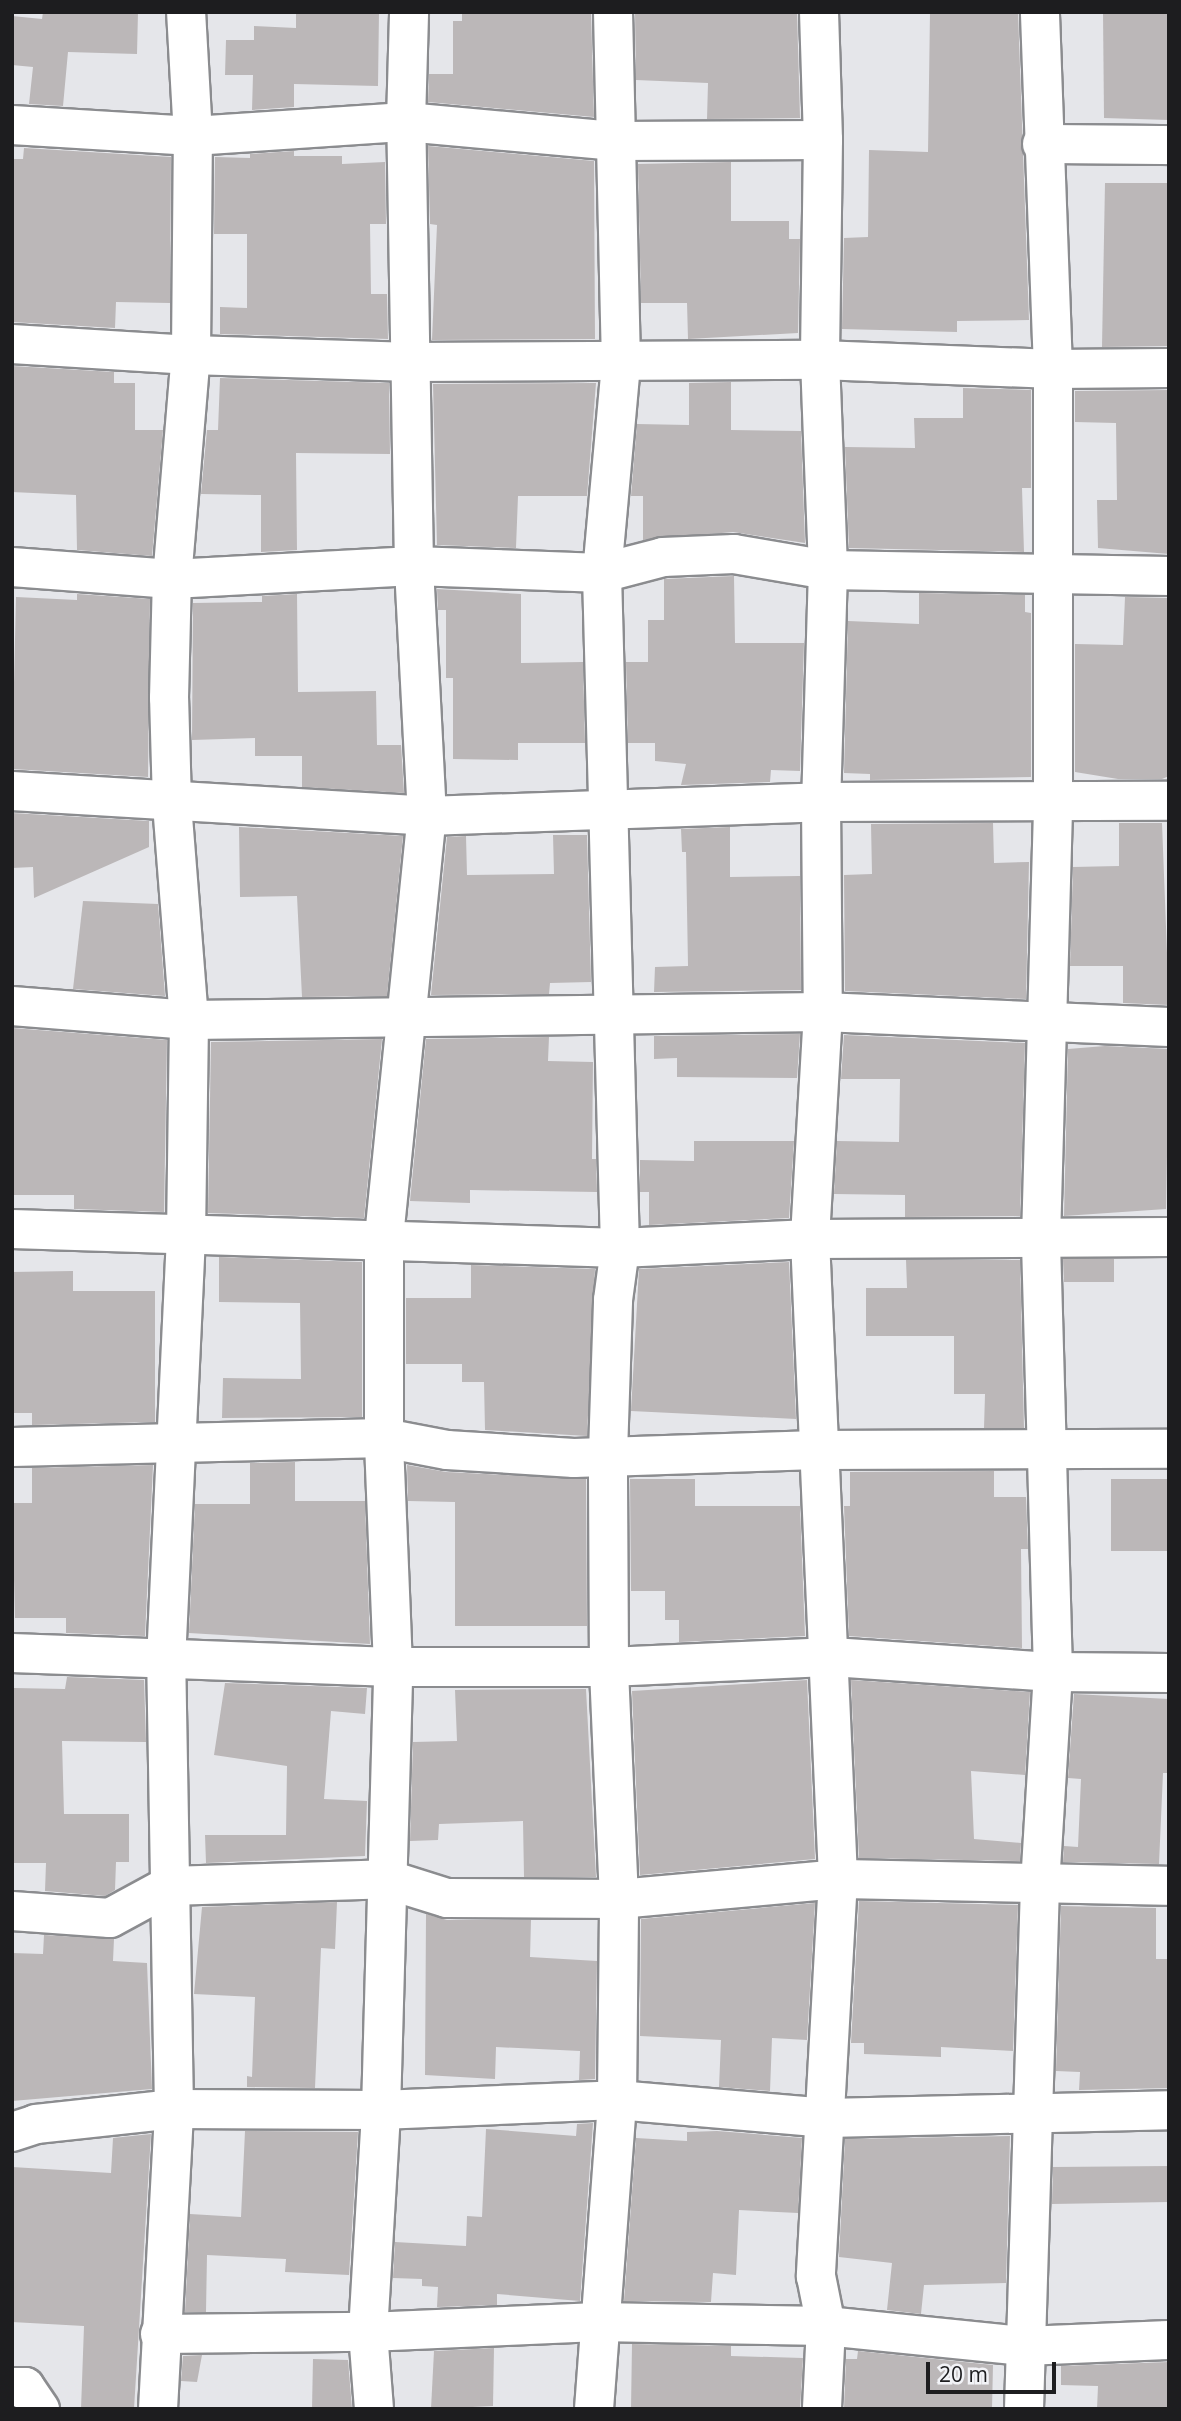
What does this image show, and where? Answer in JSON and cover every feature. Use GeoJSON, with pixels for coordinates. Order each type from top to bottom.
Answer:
{"type":"FeatureCollection","features":[{"type":"Feature","properties":{"kind":"street"},"geometry":{"type":"LineString","coordinates":[[158,2409],[174,2109],[166,1661],[174,1446],[186,1236],[189,1020],[172,803],[172,579],[191,355],[193,136],[186,12]]}},
{"type":"Feature","properties":{"kind":"street"},"geometry":{"type":"LineString","coordinates":[[374,2409],[368,2332],[381,2110],[393,1667],[384,1438],[384,1237],[409,1020],[427,816],[414,566],[406,121],[409,12]]}},
{"type":"Feature","properties":{"kind":"street"},"geometry":{"type":"LineString","coordinates":[[594,2409],[598,2322],[617,2100],[619,1899],[609,1667],[608,1454],[613,1300],[621,1248],[606,812],[602,573],[621,364],[613,12]]}},
{"type":"Feature","properties":{"kind":"street"},"geometry":{"type":"LineString","coordinates":[[818,12],[823,140],[820,360],[828,569],[821,802],[823,1012],[810,1239],[817,1450],[832,1657],[838,1879],[827,2118],[816,2276],[826,2326],[822,2409]]}},
{"type":"Feature","properties":{"kind":"street"},"geometry":{"type":"LineString","coordinates":[[1024,2409],[1040,1885],[1053,1672],[1044,1449],[1041,1239],[1053,801],[1050,573],[1053,369],[1042,144],[1040,12]]}},
{"type":"Feature","properties":{"kind":"street"},"geometry":{"type":"LineString","coordinates":[[12,125],[193,136],[406,121],[616,141],[823,140]]}},
{"type":"Feature","properties":{"kind":"street"},"geometry":{"type":"LineString","coordinates":[[1042,144],[1169,145]]}},
{"type":"Feature","properties":{"kind":"street"},"geometry":{"type":"LineString","coordinates":[[12,344],[191,355],[412,362],[621,364],[820,360],[1053,369],[1169,368]]}},
{"type":"Feature","properties":{"kind":"street"},"geometry":{"type":"LineString","coordinates":[[12,567],[172,579],[414,566],[602,573],[663,557],[734,554],[828,569],[1169,576]]}},
{"type":"Feature","properties":{"kind":"street"},"geometry":{"type":"LineString","coordinates":[[12,790],[172,803],[427,816],[606,812],[821,802],[1169,801]]}},
{"type":"Feature","properties":{"kind":"street"},"geometry":{"type":"LineString","coordinates":[[12,1006],[189,1020],[409,1020],[823,1012],[1045,1024],[1169,1027]]}},
{"type":"Feature","properties":{"kind":"street"},"geometry":{"type":"LineString","coordinates":[[12,1229],[186,1236],[384,1237],[621,1248],[810,1239],[1169,1237]]}},
{"type":"Feature","properties":{"kind":"street"},"geometry":{"type":"LineString","coordinates":[[12,1447],[174,1446],[384,1438],[447,1450],[574,1458],[608,1454],[817,1450],[1169,1449]]}},
{"type":"Feature","properties":{"kind":"street"},"geometry":{"type":"LineString","coordinates":[[12,1653],[166,1661],[393,1667],[609,1667],[832,1657],[1053,1672],[1169,1673]]}},
{"type":"Feature","properties":{"kind":"street"},"geometry":{"type":"LineString","coordinates":[[12,1910],[110,1918],[169,1886],[386,1879],[447,1898],[619,1899],[838,1879],[1169,1886]]}},
{"type":"Feature","properties":{"kind":"street"},"geometry":{"type":"LineString","coordinates":[[12,2132],[36,2124],[174,2109],[381,2110],[617,2100],[827,2118],[1169,2110]]}},
{"type":"Feature","properties":{"kind":"street"},"geometry":{"type":"LineString","coordinates":[[160,2334],[368,2332],[598,2322],[826,2326],[1024,2346],[1169,2340]]}},
{"type":"Feature","properties":{"kind":"street"},"geometry":{"type":"LineString","coordinates":[[12,2386],[25,2387],[40,2409]]}},
{"type":"Feature","properties":{"kind":"building"},"geometry":{"type":"Polygon","coordinates":[[[43,12],[138,12],[137,54],[68,52],[63,106],[29,104],[33,67],[12,65],[12,16],[42,19],[43,12]]]}},
{"type":"Feature","properties":{"kind":"building"},"geometry":{"type":"Polygon","coordinates":[[[296,12],[379,12],[378,86],[294,84],[294,107],[252,110],[253,75],[225,75],[226,40],[254,40],[254,26],[296,28],[296,12]]]}},
{"type":"Feature","properties":{"kind":"building"},"geometry":{"type":"Polygon","coordinates":[[[462,12],[591,12],[594,117],[428,102],[429,74],[453,74],[453,21],[462,21],[462,12]]]}},
{"type":"Feature","properties":{"kind":"building"},"geometry":{"type":"Polygon","coordinates":[[[635,12],[797,12],[800,118],[707,119],[708,83],[636,80],[635,12]]]}},
{"type":"Feature","properties":{"kind":"building"},"geometry":{"type":"Polygon","coordinates":[[[930,12],[1018,12],[1029,320],[957,321],[957,332],[842,329],[844,238],[868,237],[869,150],[928,152],[930,12]]]}},
{"type":"Feature","properties":{"kind":"building"},"geometry":{"type":"Polygon","coordinates":[[[1103,12],[1169,12],[1169,120],[1104,118],[1103,12]]]}},
{"type":"Feature","properties":{"kind":"building"},"geometry":{"type":"Polygon","coordinates":[[[428,146],[594,161],[595,339],[432,340],[437,225],[430,224],[428,146]]]}},
{"type":"Feature","properties":{"kind":"building"},"geometry":{"type":"Polygon","coordinates":[[[24,148],[171,157],[170,303],[116,302],[115,328],[12,322],[14,159],[23,159],[24,148]]]}},
{"type":"Feature","properties":{"kind":"building"},"geometry":{"type":"Polygon","coordinates":[[[294,151],[294,156],[342,156],[342,164],[385,162],[386,224],[370,224],[371,294],[387,294],[388,339],[220,334],[220,307],[247,308],[247,234],[214,234],[215,157],[250,158],[250,154],[294,151]]]}},
{"type":"Feature","properties":{"kind":"building"},"geometry":{"type":"Polygon","coordinates":[[[731,162],[731,221],[789,221],[789,239],[800,239],[798,333],[688,339],[687,303],[641,303],[638,164],[731,162]]]}},
{"type":"Feature","properties":{"kind":"building"},"geometry":{"type":"Polygon","coordinates":[[[1105,183],[1169,183],[1169,346],[1102,347],[1105,183]]]}},
{"type":"Feature","properties":{"kind":"building"},"geometry":{"type":"Polygon","coordinates":[[[12,366],[114,372],[114,383],[135,383],[135,430],[163,430],[152,556],[77,550],[76,495],[12,492],[12,366]]]}},
{"type":"Feature","properties":{"kind":"building"},"geometry":{"type":"Polygon","coordinates":[[[220,378],[389,383],[390,454],[296,453],[297,550],[261,552],[261,495],[201,494],[207,430],[218,430],[220,378]]]}},
{"type":"Feature","properties":{"kind":"building"},"geometry":{"type":"Polygon","coordinates":[[[731,382],[731,430],[801,431],[805,543],[733,532],[643,540],[643,496],[631,496],[637,424],[689,425],[689,383],[731,382]]]}},
{"type":"Feature","properties":{"kind":"building"},"geometry":{"type":"Polygon","coordinates":[[[596,383],[587,496],[518,496],[516,548],[437,545],[433,384],[596,383]]]}},
{"type":"Feature","properties":{"kind":"building"},"geometry":{"type":"Polygon","coordinates":[[[963,388],[1031,390],[1031,488],[1022,488],[1024,552],[849,548],[845,447],[915,448],[914,418],[963,418],[963,388]]]}},
{"type":"Feature","properties":{"kind":"building"},"geometry":{"type":"Polygon","coordinates":[[[1169,390],[1169,554],[1098,548],[1097,500],[1117,500],[1116,423],[1075,422],[1075,391],[1169,390]]]}},
{"type":"Feature","properties":{"kind":"building"},"geometry":{"type":"Polygon","coordinates":[[[734,576],[735,643],[804,643],[800,771],[771,770],[770,782],[681,785],[686,764],[655,761],[655,743],[628,743],[626,662],[648,662],[648,620],[664,620],[664,579],[734,576]]]}},
{"type":"Feature","properties":{"kind":"building"},"geometry":{"type":"Polygon","coordinates":[[[437,589],[521,594],[521,663],[583,662],[585,743],[518,743],[518,760],[453,759],[453,678],[446,678],[446,610],[438,610],[437,589]]]}},
{"type":"Feature","properties":{"kind":"building"},"geometry":{"type":"Polygon","coordinates":[[[919,593],[1025,595],[1025,612],[1031,613],[1031,777],[870,780],[870,774],[844,773],[848,621],[919,624],[919,593]]]}},
{"type":"Feature","properties":{"kind":"building"},"geometry":{"type":"Polygon","coordinates":[[[77,594],[150,599],[148,777],[12,769],[16,597],[77,600],[77,594]]]}},
{"type":"Feature","properties":{"kind":"building"},"geometry":{"type":"Polygon","coordinates":[[[297,594],[298,692],[376,691],[377,745],[401,745],[404,793],[302,787],[302,756],[255,756],[255,738],[192,740],[193,603],[262,602],[262,596],[297,594]]]}},
{"type":"Feature","properties":{"kind":"building"},"geometry":{"type":"Polygon","coordinates":[[[1125,597],[1169,598],[1169,776],[1162,779],[1118,779],[1075,772],[1075,644],[1123,645],[1125,597]]]}},
{"type":"Feature","properties":{"kind":"building"},"geometry":{"type":"Polygon","coordinates":[[[12,813],[149,821],[149,847],[34,898],[33,867],[12,868],[12,813]]]}},
{"type":"Feature","properties":{"kind":"building"},"geometry":{"type":"Polygon","coordinates":[[[993,823],[994,863],[1029,862],[1026,999],[845,991],[844,875],[872,874],[871,824],[993,823]]]}},
{"type":"Feature","properties":{"kind":"building"},"geometry":{"type":"Polygon","coordinates":[[[1119,823],[1162,823],[1169,1005],[1123,1003],[1123,966],[1070,966],[1073,867],[1119,866],[1119,823]]]}},
{"type":"Feature","properties":{"kind":"building"},"geometry":{"type":"Polygon","coordinates":[[[239,827],[403,836],[387,996],[302,997],[297,896],[240,897],[239,827]]]}},
{"type":"Feature","properties":{"kind":"building"},"geometry":{"type":"Polygon","coordinates":[[[730,827],[730,877],[800,876],[801,990],[654,992],[655,967],[688,966],[686,852],[682,852],[681,829],[730,827]]]}},
{"type":"Feature","properties":{"kind":"building"},"geometry":{"type":"Polygon","coordinates":[[[553,835],[587,835],[591,982],[550,983],[549,994],[431,995],[447,837],[466,836],[467,875],[554,874],[553,835]]]}},
{"type":"Feature","properties":{"kind":"building"},"geometry":{"type":"Polygon","coordinates":[[[83,901],[158,904],[165,996],[73,989],[83,901]]]}},
{"type":"Feature","properties":{"kind":"building"},"geometry":{"type":"Polygon","coordinates":[[[12,1028],[167,1040],[164,1212],[74,1209],[74,1195],[12,1195],[12,1028]]]}},
{"type":"Feature","properties":{"kind":"building"},"geometry":{"type":"Polygon","coordinates":[[[800,1034],[797,1078],[677,1077],[677,1058],[654,1059],[654,1036],[800,1034]]]}},
{"type":"Feature","properties":{"kind":"building"},"geometry":{"type":"Polygon","coordinates":[[[844,1035],[1025,1043],[1020,1216],[905,1217],[905,1195],[834,1194],[837,1141],[899,1142],[900,1079],[841,1079],[844,1035]]]}},
{"type":"Feature","properties":{"kind":"building"},"geometry":{"type":"Polygon","coordinates":[[[549,1037],[548,1061],[593,1062],[592,1159],[596,1159],[597,1192],[470,1190],[470,1203],[410,1201],[426,1039],[549,1037]]]}},
{"type":"Feature","properties":{"kind":"building"},"geometry":{"type":"Polygon","coordinates":[[[382,1039],[364,1218],[208,1213],[211,1042],[382,1039]]]}},
{"type":"Feature","properties":{"kind":"building"},"geometry":{"type":"Polygon","coordinates":[[[1105,1046],[1169,1049],[1166,1209],[1064,1216],[1068,1049],[1105,1046]]]}},
{"type":"Feature","properties":{"kind":"building"},"geometry":{"type":"Polygon","coordinates":[[[694,1141],[794,1141],[789,1218],[649,1225],[649,1192],[640,1192],[640,1160],[694,1161],[694,1141]]]}},
{"type":"Feature","properties":{"kind":"building"},"geometry":{"type":"Polygon","coordinates":[[[219,1257],[362,1262],[362,1417],[222,1418],[223,1378],[301,1379],[300,1303],[219,1302],[219,1257]]]}},
{"type":"Feature","properties":{"kind":"building"},"geometry":{"type":"Polygon","coordinates":[[[1063,1259],[1114,1259],[1114,1282],[1064,1282],[1063,1259]]]}},
{"type":"Feature","properties":{"kind":"building"},"geometry":{"type":"Polygon","coordinates":[[[906,1260],[1020,1260],[1024,1428],[984,1428],[985,1394],[954,1394],[954,1336],[866,1336],[866,1288],[907,1288],[906,1260]]]}},
{"type":"Feature","properties":{"kind":"building"},"geometry":{"type":"Polygon","coordinates":[[[789,1262],[796,1419],[631,1411],[639,1269],[789,1262]]]}},
{"type":"Feature","properties":{"kind":"building"},"geometry":{"type":"Polygon","coordinates":[[[471,1265],[595,1269],[587,1436],[485,1430],[484,1382],[462,1382],[462,1364],[406,1364],[406,1298],[471,1298],[471,1265]]]}},
{"type":"Feature","properties":{"kind":"building"},"geometry":{"type":"Polygon","coordinates":[[[73,1271],[73,1291],[155,1291],[155,1422],[32,1425],[32,1413],[12,1413],[12,1272],[73,1271]]]}},
{"type":"Feature","properties":{"kind":"building"},"geometry":{"type":"Polygon","coordinates":[[[295,1462],[295,1501],[365,1501],[370,1644],[189,1633],[195,1504],[250,1504],[250,1463],[295,1462]]]}},
{"type":"Feature","properties":{"kind":"building"},"geometry":{"type":"Polygon","coordinates":[[[153,1465],[145,1636],[66,1633],[66,1618],[15,1618],[12,1503],[32,1503],[32,1468],[153,1465]]]}},
{"type":"Feature","properties":{"kind":"building"},"geometry":{"type":"Polygon","coordinates":[[[407,1465],[446,1472],[586,1479],[587,1626],[455,1626],[455,1502],[408,1501],[407,1465]]]}},
{"type":"Feature","properties":{"kind":"building"},"geometry":{"type":"Polygon","coordinates":[[[994,1471],[994,1497],[1026,1497],[1028,1549],[1021,1549],[1022,1648],[849,1636],[844,1506],[850,1506],[850,1472],[994,1471]]]}},
{"type":"Feature","properties":{"kind":"building"},"geometry":{"type":"Polygon","coordinates":[[[630,1479],[695,1479],[695,1506],[800,1506],[805,1636],[679,1642],[679,1620],[665,1620],[665,1591],[631,1591],[630,1479]]]}},
{"type":"Feature","properties":{"kind":"building"},"geometry":{"type":"Polygon","coordinates":[[[1111,1479],[1169,1479],[1169,1551],[1111,1551],[1111,1479]]]}},
{"type":"Feature","properties":{"kind":"building"},"geometry":{"type":"Polygon","coordinates":[[[67,1677],[144,1680],[146,1742],[62,1741],[64,1814],[129,1814],[129,1862],[116,1862],[115,1890],[105,1896],[45,1891],[46,1863],[12,1863],[14,1688],[65,1689],[67,1677]]]}},
{"type":"Feature","properties":{"kind":"building"},"geometry":{"type":"Polygon","coordinates":[[[807,1680],[815,1859],[640,1875],[632,1691],[807,1680]]]}},
{"type":"Feature","properties":{"kind":"building"},"geometry":{"type":"Polygon","coordinates":[[[851,1680],[1030,1692],[1025,1775],[971,1771],[974,1839],[1021,1843],[1020,1861],[859,1858],[851,1680]]]}},
{"type":"Feature","properties":{"kind":"building"},"geometry":{"type":"Polygon","coordinates":[[[225,1683],[367,1688],[365,1714],[331,1711],[324,1799],[367,1801],[365,1856],[206,1863],[205,1835],[286,1835],[287,1766],[214,1755],[225,1683]]]}},
{"type":"Feature","properties":{"kind":"building"},"geometry":{"type":"Polygon","coordinates":[[[586,1689],[596,1877],[524,1877],[523,1821],[439,1824],[438,1840],[410,1841],[413,1742],[457,1741],[455,1690],[586,1689]]]}},
{"type":"Feature","properties":{"kind":"building"},"geometry":{"type":"Polygon","coordinates":[[[1074,1694],[1169,1699],[1169,1773],[1163,1773],[1159,1864],[1063,1862],[1064,1846],[1078,1847],[1081,1779],[1068,1778],[1074,1694]]]}},
{"type":"Feature","properties":{"kind":"building"},"geometry":{"type":"Polygon","coordinates":[[[859,1901],[1018,1905],[1013,2051],[941,2047],[941,2057],[864,2054],[864,2043],[851,2043],[859,1901]]]}},
{"type":"Feature","properties":{"kind":"building"},"geometry":{"type":"Polygon","coordinates":[[[337,1902],[335,1949],[321,1948],[315,2088],[247,2087],[247,2076],[252,2077],[255,1997],[194,1994],[202,1907],[337,1902]]]}},
{"type":"Feature","properties":{"kind":"building"},"geometry":{"type":"Polygon","coordinates":[[[815,1903],[807,2040],[772,2038],[770,2091],[719,2087],[721,2040],[640,2036],[641,1919],[815,1903]]]}},
{"type":"Feature","properties":{"kind":"building"},"geometry":{"type":"Polygon","coordinates":[[[1061,1906],[1156,1908],[1156,1959],[1169,1959],[1169,2088],[1079,2090],[1080,2072],[1056,2071],[1061,1906]]]}},
{"type":"Feature","properties":{"kind":"building"},"geometry":{"type":"Polygon","coordinates":[[[426,1914],[447,1920],[531,1920],[530,1957],[597,1961],[595,2079],[579,2080],[580,2051],[496,2047],[495,2079],[425,2075],[426,1914]]]}},
{"type":"Feature","properties":{"kind":"building"},"geometry":{"type":"Polygon","coordinates":[[[44,1935],[114,1939],[113,1961],[147,1963],[152,2089],[12,2101],[12,1953],[43,1954],[44,1935]]]}},
{"type":"Feature","properties":{"kind":"building"},"geometry":{"type":"Polygon","coordinates":[[[593,2123],[580,2301],[497,2294],[497,2305],[437,2307],[438,2287],[422,2286],[422,2279],[393,2278],[395,2242],[466,2246],[467,2216],[482,2217],[486,2129],[576,2136],[577,2124],[593,2123]]]}},
{"type":"Feature","properties":{"kind":"building"},"geometry":{"type":"Polygon","coordinates":[[[245,2131],[358,2132],[349,2275],[285,2272],[286,2259],[207,2255],[206,2312],[185,2312],[190,2214],[241,2217],[245,2131]]]}},
{"type":"Feature","properties":{"kind":"building"},"geometry":{"type":"Polygon","coordinates":[[[717,2131],[802,2138],[798,2213],[739,2210],[736,2275],[713,2273],[711,2302],[624,2301],[636,2138],[687,2141],[687,2132],[717,2131]]]}},
{"type":"Feature","properties":{"kind":"building"},"geometry":{"type":"Polygon","coordinates":[[[151,2134],[134,2409],[81,2409],[84,2326],[12,2322],[12,2167],[111,2173],[113,2138],[151,2134]]]}},
{"type":"Feature","properties":{"kind":"building"},"geometry":{"type":"Polygon","coordinates":[[[1010,2136],[1006,2283],[924,2285],[921,2314],[887,2310],[892,2263],[839,2257],[845,2139],[1010,2136]]]}},
{"type":"Feature","properties":{"kind":"building"},"geometry":{"type":"Polygon","coordinates":[[[1169,2166],[1169,2202],[1052,2204],[1053,2167],[1169,2166]]]}},
{"type":"Feature","properties":{"kind":"building"},"geometry":{"type":"Polygon","coordinates":[[[632,2344],[731,2346],[731,2356],[803,2358],[800,2409],[631,2409],[632,2344]]]}},
{"type":"Feature","properties":{"kind":"building"},"geometry":{"type":"Polygon","coordinates":[[[494,2348],[493,2406],[431,2409],[434,2351],[494,2348]]]}},
{"type":"Feature","properties":{"kind":"building"},"geometry":{"type":"Polygon","coordinates":[[[858,2351],[993,2365],[992,2409],[844,2409],[846,2359],[857,2359],[858,2351]]]}},
{"type":"Feature","properties":{"kind":"building"},"geometry":{"type":"Polygon","coordinates":[[[202,2355],[197,2382],[181,2381],[183,2356],[202,2355]]]}},
{"type":"Feature","properties":{"kind":"building"},"geometry":{"type":"Polygon","coordinates":[[[313,2359],[348,2360],[352,2409],[312,2409],[313,2359]]]}},
{"type":"Feature","properties":{"kind":"building"},"geometry":{"type":"Polygon","coordinates":[[[1169,2362],[1169,2409],[1097,2409],[1098,2386],[1061,2385],[1061,2366],[1169,2362]]]}}]}
